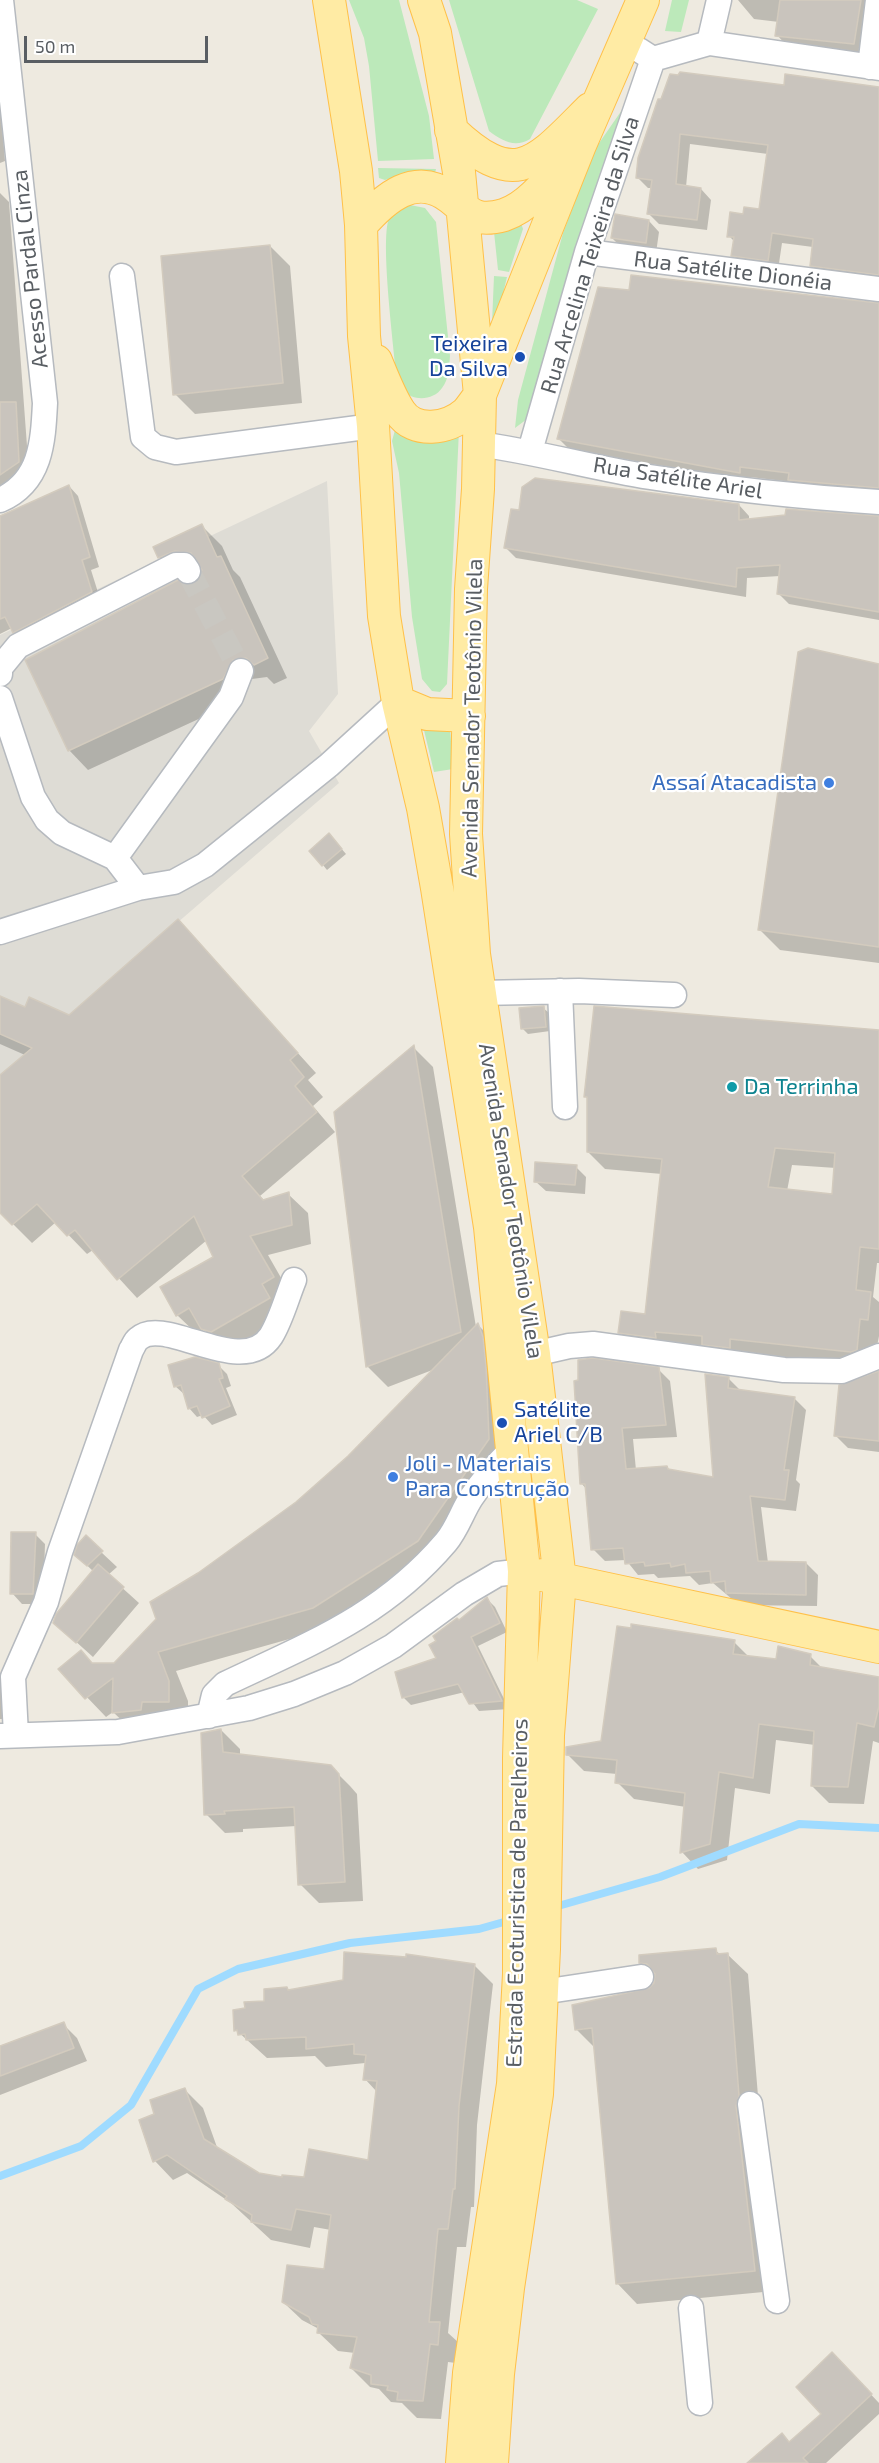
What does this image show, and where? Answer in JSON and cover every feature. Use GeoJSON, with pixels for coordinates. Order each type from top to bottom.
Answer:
{"type":"FeatureCollection","features":[{"type":"Feature","properties":{"kind":"main road","name":"Avenida Senador Teotônio Vilela"},"geometry":{"type":"LineString","coordinates":[[329,0],[354,150],[361,225],[364,336],[373,426],[384,616],[398,702],[425,819],[490,1227],[524,1571]]}},
{"type":"Feature","properties":{"kind":"main road","name":"Avenida Senador Teotônio Vilela"},"geometry":{"type":"LineString","coordinates":[[424,0],[435,33],[464,211],[480,395],[471,589],[466,834],[474,954],[534,1354],[560,1580]]}},
{"type":"Feature","properties":{"kind":"main road","name":"Rua Arcelina Teixeira da Silva"},"geometry":{"type":"LineString","coordinates":[[480,395],[580,145],[643,0]]}},
{"type":"Feature","properties":{"kind":"main road"},"geometry":{"type":"LineString","coordinates":[[451,130],[491,162],[515,166],[548,148],[599,100]]}},
{"type":"Feature","properties":{"kind":"main road","name":"Rua Arcelina Teixeira da Silva"},"geometry":{"type":"LineString","coordinates":[[464,211],[483,218],[512,211],[527,202],[580,145]]}},
{"type":"Feature","properties":{"kind":"main road"},"geometry":{"type":"LineString","coordinates":[[361,225],[385,199],[405,189],[419,188],[443,193],[464,211]]}},
{"type":"Feature","properties":{"kind":"main road"},"geometry":{"type":"LineString","coordinates":[[364,336],[400,413],[408,422],[421,427],[437,427],[456,420],[467,412],[480,395]]}},
{"type":"Feature","properties":{"kind":"main road"},"geometry":{"type":"LineString","coordinates":[[398,702],[428,714],[469,716]]}},
{"type":"Feature","properties":{"kind":"main road"},"geometry":{"type":"LineString","coordinates":[[524,1571],[879,1647]]}},
{"type":"Feature","properties":{"kind":"main road","name":"Estrada Ecoturistica de Parelheiros"},"geometry":{"type":"LineString","coordinates":[[492,2463],[493,2374],[513,2084],[532,1951],[532,1896],[519,1758],[524,1571]]}},
{"type":"Feature","properties":{"kind":"main road","name":"Estrada Ecoturistica de Parelheiros"},"geometry":{"type":"LineString","coordinates":[[532,1896],[560,1580]]}},
{"type":"Feature","properties":{"kind":"main road","name":"Estrada Ecoturistica de Parelheiros"},"geometry":{"type":"LineString","coordinates":[[462,2463],[493,2374],[537,2094],[542,1992],[532,1951]]}},
{"type":"Feature","properties":{"kind":"street","name":"Acesso Pardal Cinza"},"geometry":{"type":"LineString","coordinates":[[1,0],[45,404],[43,445],[32,472],[7,497]]}},
{"type":"Feature","properties":{"kind":"street"},"geometry":{"type":"LineString","coordinates":[[708,43],[719,0]]}},
{"type":"Feature","properties":{"kind":"street"},"geometry":{"type":"LineString","coordinates":[[625,41],[653,59],[708,43],[875,67],[878,0]]}},
{"type":"Feature","properties":{"kind":"street","name":"Rua Arcelina Teixeira da Silva"},"geometry":{"type":"LineString","coordinates":[[530,451],[587,252],[653,59]]}},
{"type":"Feature","properties":{"kind":"street","name":"Rua Satélite Dionéia"},"geometry":{"type":"LineString","coordinates":[[587,252],[879,289]]}},
{"type":"Feature","properties":{"kind":"street"},"geometry":{"type":"LineString","coordinates":[[122,276],[143,436],[155,447],[176,452],[373,426]]}},
{"type":"Feature","properties":{"kind":"street","name":"Rua Satélite Ariel"},"geometry":{"type":"LineString","coordinates":[[479,444],[530,451],[648,477],[797,497],[879,502]]}},
{"type":"Feature","properties":{"kind":"street"},"geometry":{"type":"LineString","coordinates":[[0,674],[0,668],[18,646],[176,565],[184,565],[188,571]]}},
{"type":"Feature","properties":{"kind":"street"},"geometry":{"type":"LineString","coordinates":[[115,858],[231,697],[241,671]]}},
{"type":"Feature","properties":{"kind":"street"},"geometry":{"type":"LineString","coordinates":[[0,698],[33,797],[47,820],[62,833],[115,858],[138,888]]}},
{"type":"Feature","properties":{"kind":"street"},"geometry":{"type":"LineString","coordinates":[[0,932],[138,888],[174,882],[205,865],[329,765],[398,702]]}},
{"type":"Feature","properties":{"kind":"street"},"geometry":{"type":"LineString","coordinates":[[480,993],[560,991],[674,995]]}},
{"type":"Feature","properties":{"kind":"street"},"geometry":{"type":"LineString","coordinates":[[560,991],[565,1107]]}},
{"type":"Feature","properties":{"kind":"street"},"geometry":{"type":"LineString","coordinates":[[294,1280],[271,1336],[260,1346],[240,1353],[153,1332],[139,1338],[131,1350],[60,1552],[46,1602],[14,1677],[8,1736],[118,1732],[209,1716],[283,1698],[345,1673],[393,1646],[464,1594],[498,1574],[524,1571]]}},
{"type":"Feature","properties":{"kind":"street"},"geometry":{"type":"LineString","coordinates":[[534,1354],[569,1346],[593,1344],[784,1370],[842,1371],[879,1356]]}},
{"type":"Feature","properties":{"kind":"street"},"geometry":{"type":"LineString","coordinates":[[209,1716],[214,1695],[225,1684],[346,1627],[401,1590],[448,1540],[471,1498],[493,1467],[512,1449]]}},
{"type":"Feature","properties":{"kind":"street"},"geometry":{"type":"LineString","coordinates":[[542,1992],[641,1977]]}},
{"type":"Feature","properties":{"kind":"street"},"geometry":{"type":"LineString","coordinates":[[750,2104],[777,2301]]}},
{"type":"Feature","properties":{"kind":"street"},"geometry":{"type":"LineString","coordinates":[[692,2308],[700,2403]]}},
{"type":"Feature","properties":{"kind":"shaded area"},"geometry":{"type":"Polygon","coordinates":[[[327,481],[338,694],[309,731],[339,783],[0,1076],[0,635],[327,481]]]}},
{"type":"Feature","properties":{"kind":"green space"},"geometry":{"type":"Polygon","coordinates":[[[349,0],[399,0],[429,116],[434,159],[378,161],[369,66],[364,38],[349,0]]]}},
{"type":"Feature","properties":{"kind":"green space"},"geometry":{"type":"Polygon","coordinates":[[[449,0],[577,0],[598,9],[530,139],[514,143],[499,138],[489,131],[449,0]]]}},
{"type":"Feature","properties":{"kind":"green space"},"geometry":{"type":"Polygon","coordinates":[[[672,0],[689,0],[681,32],[665,31],[672,0]]]}},
{"type":"Feature","properties":{"kind":"green space"},"geometry":{"type":"Polygon","coordinates":[[[633,94],[531,416],[515,428],[518,400],[563,233],[595,149],[633,94]]]}},
{"type":"Feature","properties":{"kind":"green space"},"geometry":{"type":"Polygon","coordinates":[[[378,168],[436,169],[435,173],[405,174],[385,180],[379,178],[378,168]]]}},
{"type":"Feature","properties":{"kind":"green space"},"geometry":{"type":"Polygon","coordinates":[[[410,205],[425,208],[436,222],[450,356],[446,381],[438,392],[424,398],[408,395],[400,385],[396,374],[388,292],[387,227],[392,214],[410,205]]]}},
{"type":"Feature","properties":{"kind":"green space"},"geometry":{"type":"Polygon","coordinates":[[[521,223],[523,229],[509,272],[498,270],[494,232],[521,223]]]}},
{"type":"Feature","properties":{"kind":"green space"},"geometry":{"type":"Polygon","coordinates":[[[494,276],[507,277],[496,323],[492,323],[494,276]]]}},
{"type":"Feature","properties":{"kind":"green space"},"geometry":{"type":"Polygon","coordinates":[[[395,430],[459,430],[447,684],[440,692],[432,691],[422,679],[412,617],[399,473],[392,441],[395,430]]]}},
{"type":"Feature","properties":{"kind":"green space"},"geometry":{"type":"Polygon","coordinates":[[[423,726],[450,727],[453,769],[434,772],[423,726]]]}},
{"type":"Feature","properties":{"kind":"building"},"geometry":{"type":"Polygon","coordinates":[[[780,0],[861,0],[854,44],[775,36],[780,0]]]}},
{"type":"Feature","properties":{"kind":"building"},"geometry":{"type":"Polygon","coordinates":[[[680,72],[784,85],[785,74],[879,87],[879,275],[810,266],[813,239],[772,233],[768,261],[731,256],[734,237],[727,237],[730,212],[743,214],[744,207],[759,209],[768,145],[680,134],[676,184],[701,188],[697,220],[647,214],[652,180],[636,178],[638,158],[658,99],[661,99],[670,74],[678,75],[680,72]]]}},
{"type":"Feature","properties":{"kind":"building"},"geometry":{"type":"Polygon","coordinates":[[[615,214],[649,220],[646,243],[611,238],[615,214]]]}},
{"type":"Feature","properties":{"kind":"building"},"geometry":{"type":"Polygon","coordinates":[[[270,245],[283,383],[173,395],[161,256],[270,245]]]}},
{"type":"Feature","properties":{"kind":"building"},"geometry":{"type":"Polygon","coordinates":[[[631,275],[879,303],[879,488],[788,480],[789,473],[740,467],[740,473],[557,439],[598,287],[629,290],[631,275]]]}},
{"type":"Feature","properties":{"kind":"building"},"geometry":{"type":"Polygon","coordinates":[[[0,402],[16,402],[19,462],[0,475],[0,402]]]}},
{"type":"Feature","properties":{"kind":"building"},"geometry":{"type":"Polygon","coordinates":[[[535,478],[739,504],[739,520],[785,515],[786,509],[879,516],[879,612],[777,594],[780,565],[737,568],[736,587],[504,548],[511,509],[519,510],[522,487],[535,478]]]}},
{"type":"Feature","properties":{"kind":"building"},"geometry":{"type":"Polygon","coordinates":[[[69,485],[90,557],[82,560],[92,592],[13,633],[5,617],[0,619],[0,516],[69,485]]]}},
{"type":"Feature","properties":{"kind":"building"},"geometry":{"type":"Polygon","coordinates":[[[202,524],[217,557],[221,556],[268,658],[254,665],[246,658],[233,660],[223,679],[68,751],[25,660],[178,580],[188,585],[196,582],[202,570],[191,553],[175,551],[158,558],[153,547],[202,524]]]}},
{"type":"Feature","properties":{"kind":"building","name":"Assaí Atacadista"},"geometry":{"type":"Polygon","coordinates":[[[808,648],[879,664],[879,947],[758,930],[798,652],[808,648]]]}},
{"type":"Feature","properties":{"kind":"building"},"geometry":{"type":"Polygon","coordinates":[[[329,833],[342,849],[322,866],[309,851],[329,833]]]}},
{"type":"Feature","properties":{"kind":"building"},"geometry":{"type":"Polygon","coordinates":[[[178,919],[298,1053],[290,1060],[304,1077],[295,1086],[317,1112],[242,1176],[263,1200],[289,1192],[292,1225],[250,1236],[274,1277],[262,1284],[270,1298],[211,1332],[201,1329],[189,1308],[176,1316],[160,1287],[213,1257],[194,1216],[117,1280],[75,1230],[67,1236],[37,1204],[12,1225],[0,1213],[0,1075],[32,1048],[0,1034],[0,996],[25,1007],[29,997],[69,1015],[178,919]]]}},
{"type":"Feature","properties":{"kind":"building"},"geometry":{"type":"Polygon","coordinates":[[[544,1006],[546,1027],[521,1029],[519,1008],[544,1006]]]}},
{"type":"Feature","properties":{"kind":"building"},"geometry":{"type":"Polygon","coordinates":[[[594,1006],[879,1030],[879,1249],[860,1247],[856,1290],[871,1292],[868,1320],[860,1319],[857,1350],[851,1352],[730,1339],[730,1348],[702,1345],[702,1336],[655,1332],[656,1338],[618,1333],[621,1311],[645,1314],[662,1159],[587,1152],[587,1097],[584,1097],[594,1006]],[[775,1148],[768,1187],[832,1194],[835,1153],[775,1148]]]}},
{"type":"Feature","properties":{"kind":"building"},"geometry":{"type":"Polygon","coordinates":[[[414,1045],[461,1332],[366,1367],[334,1112],[414,1045]]]}},
{"type":"Feature","properties":{"kind":"building"},"geometry":{"type":"Polygon","coordinates":[[[535,1162],[577,1165],[575,1185],[534,1182],[535,1162]]]}},
{"type":"Feature","properties":{"kind":"building","name":"Joli - Materiais Para Construção"},"geometry":{"type":"Polygon","coordinates":[[[478,1323],[483,1337],[486,1366],[489,1439],[418,1541],[313,1608],[158,1652],[169,1681],[169,1702],[142,1702],[141,1710],[112,1713],[113,1678],[85,1699],[58,1669],[81,1650],[92,1663],[114,1663],[156,1619],[150,1602],[198,1573],[296,1502],[348,1456],[478,1323]]]}},
{"type":"Feature","properties":{"kind":"building"},"geometry":{"type":"Polygon","coordinates":[[[195,1357],[219,1363],[223,1378],[219,1379],[230,1406],[202,1418],[197,1406],[188,1409],[181,1385],[174,1387],[168,1365],[195,1357]]]}},
{"type":"Feature","properties":{"kind":"building"},"geometry":{"type":"Polygon","coordinates":[[[593,1358],[659,1367],[666,1425],[622,1428],[626,1469],[667,1466],[668,1469],[713,1477],[705,1374],[729,1377],[728,1388],[795,1397],[784,1470],[789,1470],[785,1500],[750,1496],[758,1561],[806,1562],[806,1595],[726,1593],[725,1581],[711,1583],[710,1571],[686,1573],[685,1564],[671,1567],[670,1563],[645,1566],[644,1562],[625,1564],[623,1548],[591,1550],[585,1484],[580,1484],[574,1381],[578,1380],[578,1360],[593,1358]]]}},
{"type":"Feature","properties":{"kind":"building"},"geometry":{"type":"Polygon","coordinates":[[[879,1371],[879,1441],[834,1436],[839,1385],[879,1371]]]}},
{"type":"Feature","properties":{"kind":"building"},"geometry":{"type":"Polygon","coordinates":[[[11,1532],[36,1532],[33,1594],[10,1594],[11,1532]]]}},
{"type":"Feature","properties":{"kind":"building"},"geometry":{"type":"Polygon","coordinates":[[[86,1535],[103,1551],[87,1566],[74,1555],[77,1545],[86,1535]]]}},
{"type":"Feature","properties":{"kind":"building"},"geometry":{"type":"Polygon","coordinates":[[[98,1564],[124,1587],[76,1643],[53,1623],[56,1614],[98,1564]]]}},
{"type":"Feature","properties":{"kind":"building"},"geometry":{"type":"Polygon","coordinates":[[[487,1597],[500,1623],[471,1637],[502,1701],[469,1704],[458,1684],[402,1698],[395,1672],[436,1658],[429,1645],[436,1641],[433,1636],[457,1618],[459,1620],[487,1597]]]}},
{"type":"Feature","properties":{"kind":"building"},"geometry":{"type":"Polygon","coordinates":[[[631,1624],[735,1640],[733,1654],[776,1659],[778,1646],[811,1654],[810,1665],[879,1677],[879,1706],[874,1727],[857,1723],[848,1787],[811,1786],[814,1731],[759,1724],[753,1778],[719,1772],[710,1844],[680,1853],[685,1793],[615,1783],[617,1760],[566,1755],[566,1747],[601,1741],[617,1626],[631,1628],[631,1624]]]}},
{"type":"Feature","properties":{"kind":"building"},"geometry":{"type":"Polygon","coordinates":[[[221,1729],[223,1752],[331,1765],[339,1774],[345,1882],[298,1885],[294,1807],[224,1811],[225,1814],[204,1815],[201,1733],[221,1729]]]}},
{"type":"Feature","properties":{"kind":"building"},"geometry":{"type":"Polygon","coordinates":[[[716,1948],[717,1954],[728,1953],[739,2096],[736,2106],[755,2271],[616,2284],[592,2028],[575,2030],[572,2005],[649,1988],[654,1983],[655,1974],[647,1964],[639,1963],[639,1955],[716,1948]]]}},
{"type":"Feature","properties":{"kind":"building"},"geometry":{"type":"Polygon","coordinates":[[[344,1952],[406,1957],[406,1954],[475,1964],[459,2106],[455,2189],[453,2189],[448,2229],[438,2229],[429,2322],[440,2322],[438,2345],[430,2344],[423,2401],[397,2400],[398,2392],[387,2390],[388,2386],[371,2384],[371,2375],[350,2368],[357,2337],[317,2333],[318,2325],[312,2324],[309,2317],[282,2302],[287,2265],[324,2269],[331,2215],[296,2209],[291,2230],[251,2222],[252,2215],[225,2199],[227,2196],[167,2155],[153,2162],[139,2120],[154,2114],[150,2100],[185,2088],[204,2139],[259,2173],[282,2177],[282,2175],[304,2177],[309,2149],[368,2160],[377,2081],[363,2080],[366,2055],[354,2054],[354,2044],[306,2049],[306,2037],[246,2040],[245,2034],[238,2035],[237,2030],[234,2031],[233,2010],[245,2008],[244,2002],[264,2001],[264,1989],[287,1987],[288,1990],[343,1980],[344,1952]]]}},
{"type":"Feature","properties":{"kind":"building"},"geometry":{"type":"Polygon","coordinates":[[[64,2022],[74,2048],[0,2076],[0,2046],[64,2022]]]}},
{"type":"Feature","properties":{"kind":"building"},"geometry":{"type":"Polygon","coordinates":[[[832,2352],[872,2394],[803,2458],[808,2463],[747,2463],[782,2433],[789,2442],[821,2414],[796,2387],[832,2352]]]}},
{"type":"Feature","properties":{"kind":"waterway"},"geometry":{"type":"LineString","coordinates":[[551,1908],[660,1877],[799,1824],[879,1828]]}},
{"type":"Feature","properties":{"kind":"waterway"},"geometry":{"type":"LineString","coordinates":[[0,2176],[81,2146],[131,2105],[198,1989],[238,1969],[350,1943],[479,1929],[511,1920]]}},
{"type":"Feature","properties":{"kind":"tunnel"},"geometry":{"type":"LineString","coordinates":[[188,571],[241,671]]}},
{"type":"Feature","properties":{"kind":"place","name":"Teixeira Da Silva"},"geometry":{"type":"Point","coordinates":[520,357]}},
{"type":"Feature","properties":{"kind":"place","name":"Assaí Atacadista"},"geometry":{"type":"Point","coordinates":[829,783]}},
{"type":"Feature","properties":{"kind":"place","name":"Da Terrinha"},"geometry":{"type":"Point","coordinates":[732,1087]}},
{"type":"Feature","properties":{"kind":"place","name":"Satélite Ariel C/B"},"geometry":{"type":"Point","coordinates":[502,1423]}},
{"type":"Feature","properties":{"kind":"place","name":"Joli - Materiais Para Construção"},"geometry":{"type":"Point","coordinates":[393,1477]}}]}
